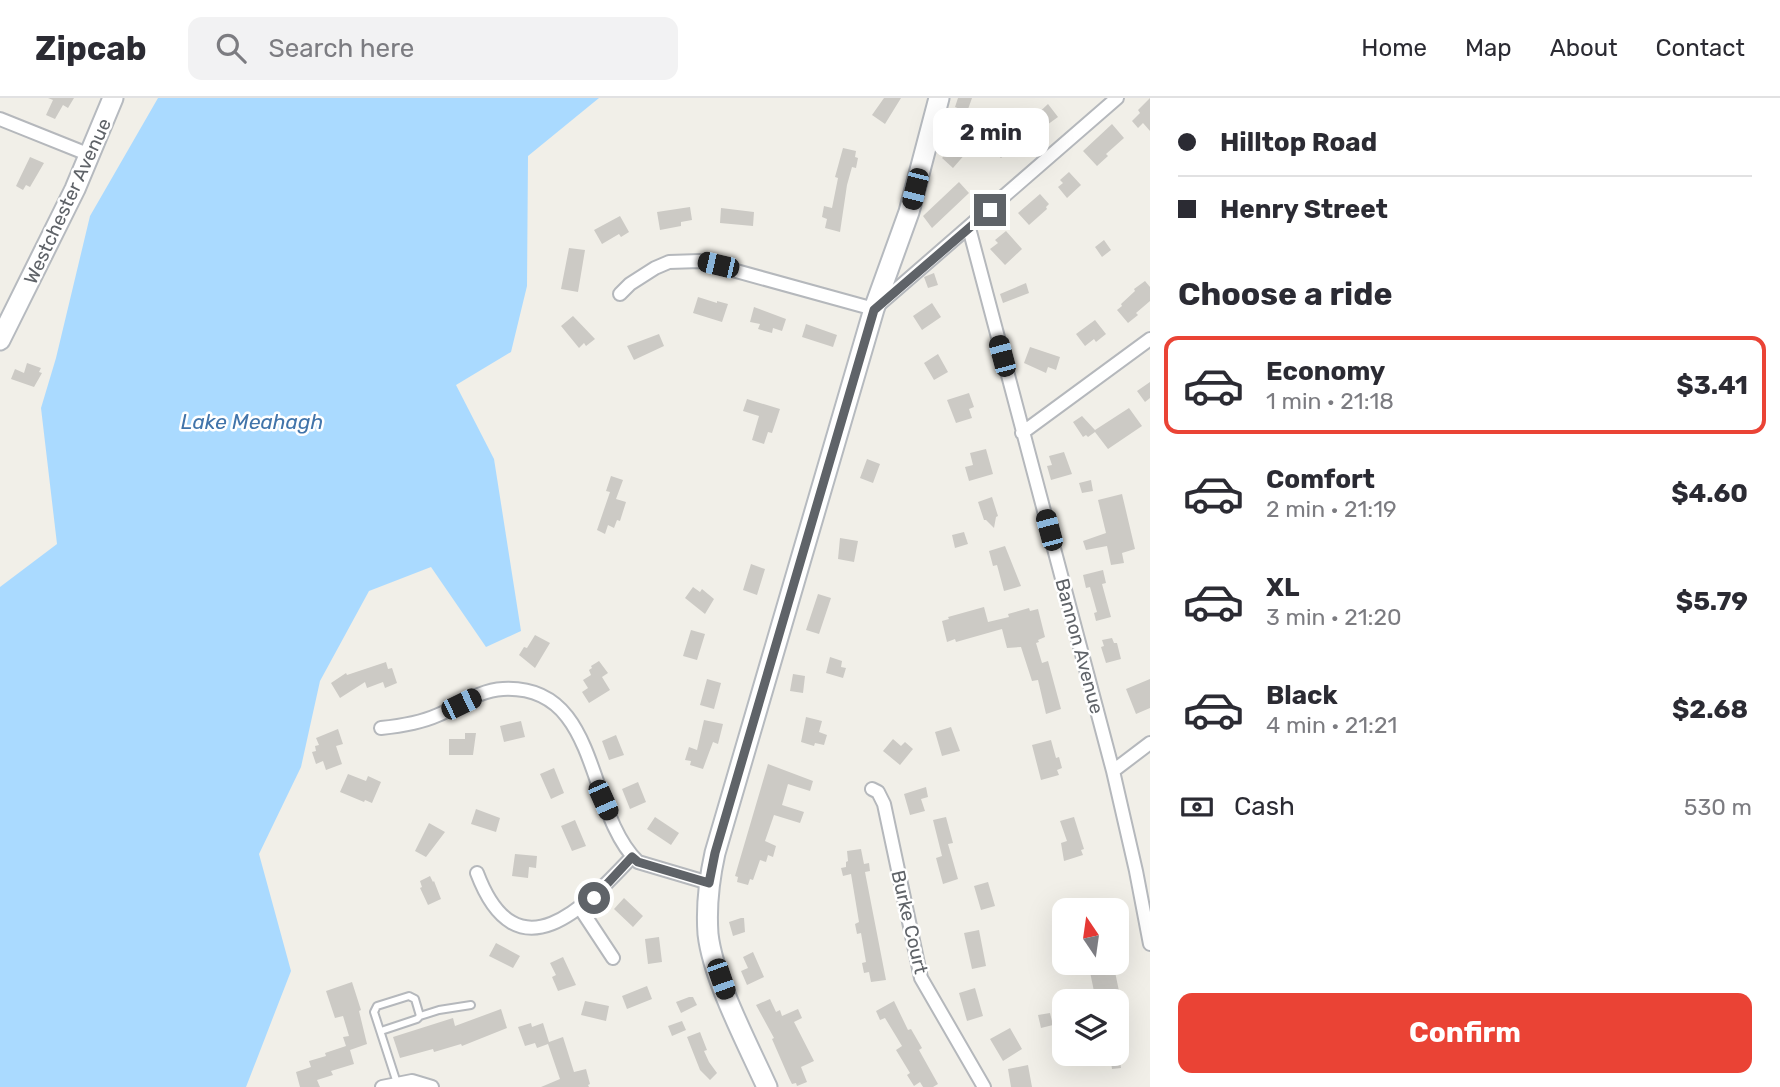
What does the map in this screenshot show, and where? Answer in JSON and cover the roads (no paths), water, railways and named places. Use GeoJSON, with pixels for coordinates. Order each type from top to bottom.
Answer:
{"type":"FeatureCollection","features":[{"type":"Feature","properties":{"kind":"street","name":"Westchester Avenue"},"geometry":{"type":"LineString","coordinates":[[0,340],[90,155],[113,98]]}},
{"type":"Feature","properties":{"kind":"street"},"geometry":{"type":"LineString","coordinates":[[767,1087],[729,1003],[713,956],[708,935],[709,883],[715,853],[874,310],[909,212],[939,98]]}},
{"type":"Feature","properties":{"kind":"street"},"geometry":{"type":"LineString","coordinates":[[874,310],[1117,98]]}},
{"type":"Feature","properties":{"kind":"street"},"geometry":{"type":"LineString","coordinates":[[0,119],[90,155]]}},
{"type":"Feature","properties":{"kind":"street","name":"Bannon Avenue"},"geometry":{"type":"LineString","coordinates":[[969,228],[1113,771],[1150,944]]}},
{"type":"Feature","properties":{"kind":"street"},"geometry":{"type":"LineString","coordinates":[[620,294],[630,284],[669,262],[700,261],[874,310]]}},
{"type":"Feature","properties":{"kind":"street"},"geometry":{"type":"LineString","coordinates":[[1022,433],[1150,339]]}},
{"type":"Feature","properties":{"kind":"street"},"geometry":{"type":"LineString","coordinates":[[381,728],[406,725],[437,715],[484,692],[511,690],[539,695],[567,714],[579,734],[603,800],[623,845],[632,857],[638,862],[709,883]]}},
{"type":"Feature","properties":{"kind":"street"},"geometry":{"type":"LineString","coordinates":[[1113,771],[1150,743]]}},
{"type":"Feature","properties":{"kind":"street","name":"Burke Court"},"geometry":{"type":"LineString","coordinates":[[873,789],[878,792],[884,804],[921,978],[984,1087]]}},
{"type":"Feature","properties":{"kind":"street"},"geometry":{"type":"LineString","coordinates":[[477,873],[484,892],[494,905],[509,920],[531,928],[547,926],[567,918],[594,898],[632,857]]}},
{"type":"Feature","properties":{"kind":"street"},"geometry":{"type":"LineString","coordinates":[[580,908],[613,958]]}},
{"type":"Feature","properties":{"kind":"street"},"geometry":{"type":"LineString","coordinates":[[382,1087],[412,1081],[432,1087]]}},
{"type":"Feature","properties":{"kind":"lane"},"geometry":{"type":"LineString","coordinates":[[397,1083],[374,1012],[377,1006],[409,996],[415,999],[420,1016]]}},
{"type":"Feature","properties":{"kind":"lane"},"geometry":{"type":"LineString","coordinates":[[381,1031],[439,1010],[471,1005]]}},
{"type":"Feature","properties":{"kind":"water","name":"Lake Meahagh"},"geometry":{"type":"Polygon","coordinates":[[[158,98],[599,98],[528,156],[527,286],[511,352],[456,385],[494,459],[521,631],[486,647],[431,567],[369,591],[320,681],[301,767],[259,854],[291,971],[246,1087],[0,1087],[0,587],[57,544],[41,408],[56,358],[90,216],[158,98]]]}}]}
